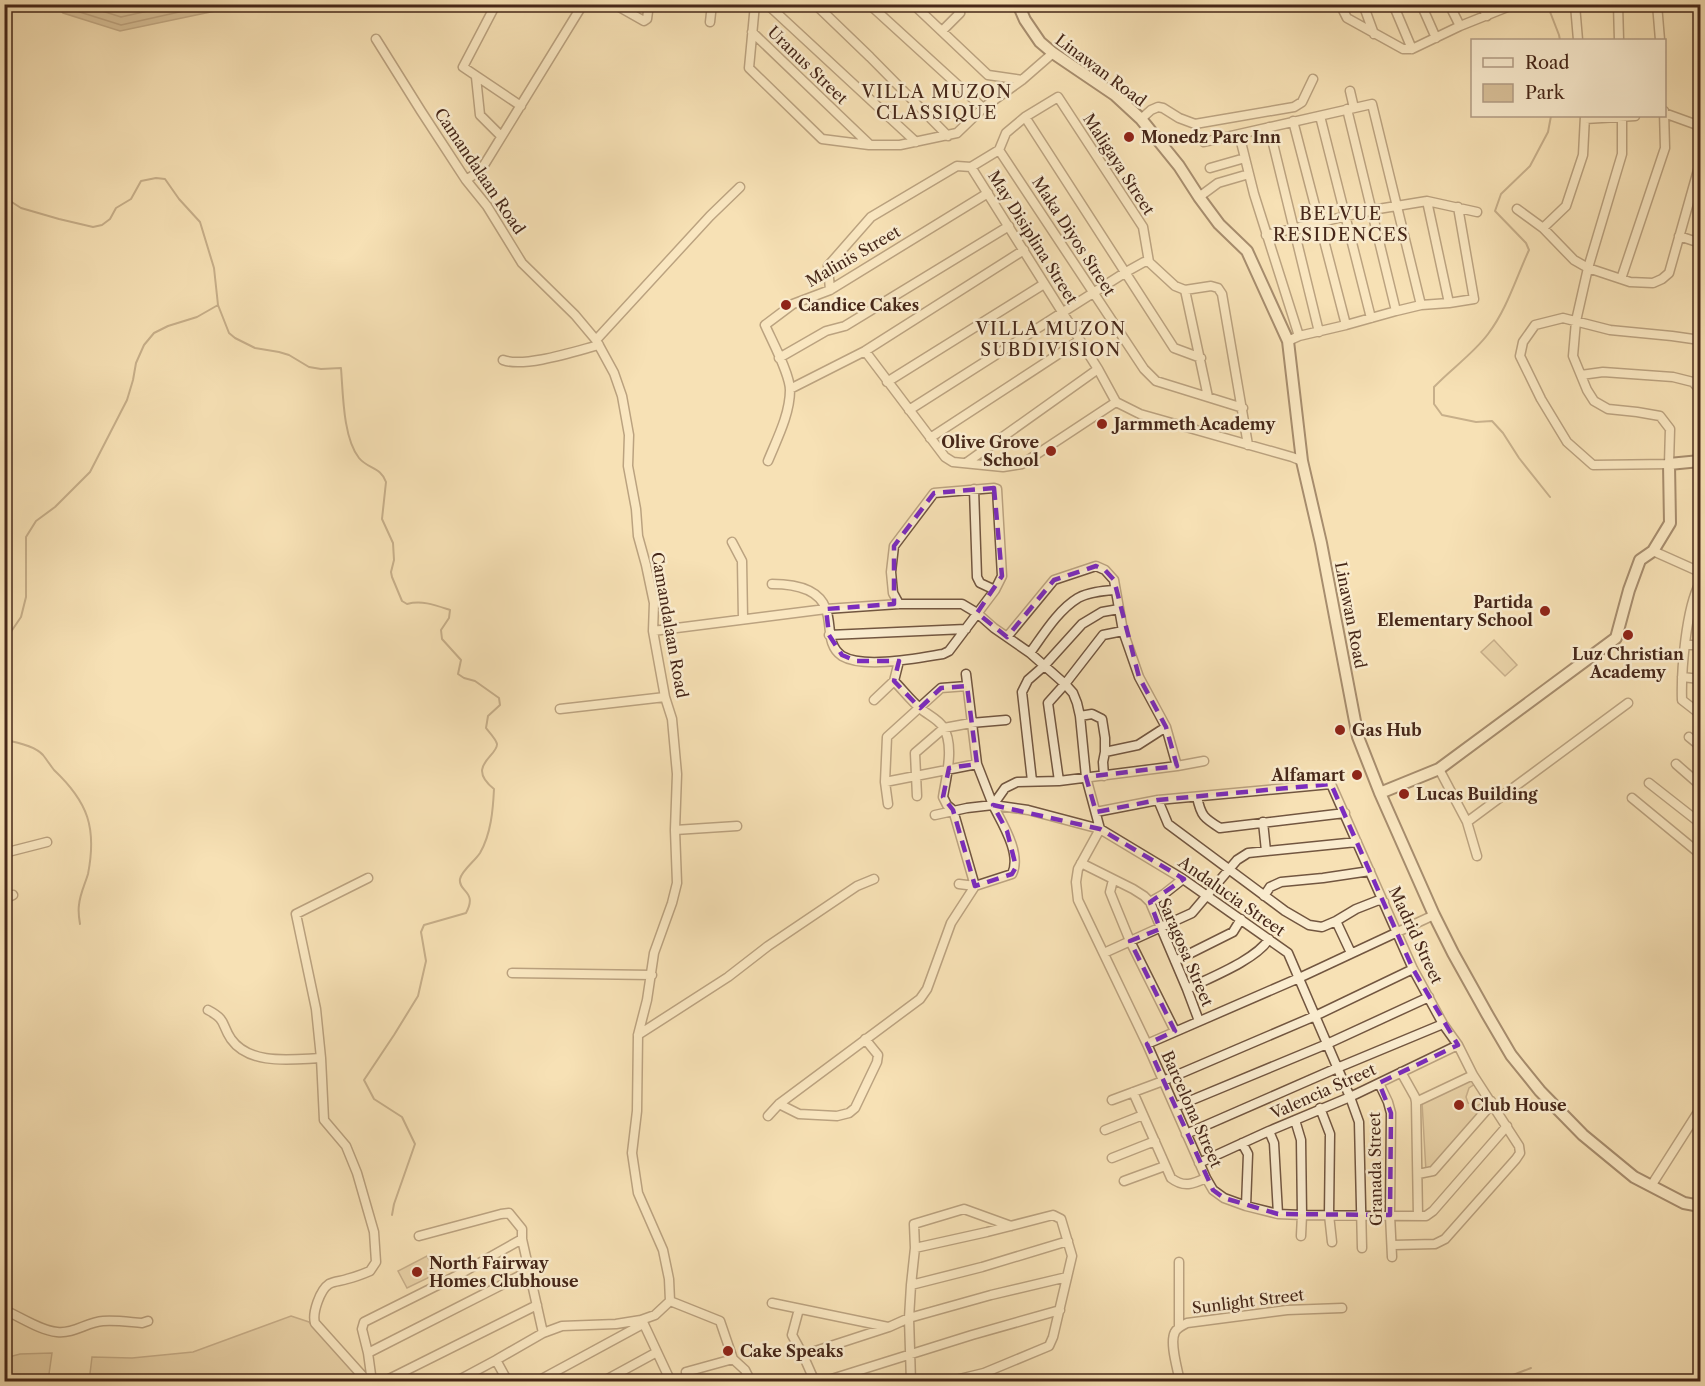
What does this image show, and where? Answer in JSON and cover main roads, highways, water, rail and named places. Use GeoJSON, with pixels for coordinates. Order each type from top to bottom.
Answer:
{"type":"FeatureCollection","features":[{"type":"Feature","properties":{"kind":"water"},"geometry":{"type":"Polygon","coordinates":[[[55,5],[244,5],[120,31],[63,13],[55,5]]]}},
{"type":"Feature","properties":{"kind":"waterway"},"geometry":{"type":"LineString","coordinates":[[19,4],[30,7],[41,4]]}},
{"type":"Feature","properties":{"kind":"waterway"},"geometry":{"type":"LineString","coordinates":[[1547,4],[1560,39]]}},
{"type":"Feature","properties":{"kind":"waterway"},"geometry":{"type":"LineString","coordinates":[[1550,497],[1492,421],[1476,422],[1442,415],[1434,404],[1434,387],[1482,341],[1495,324],[1511,293],[1529,250],[1526,243],[1495,211],[1501,194],[1530,166],[1548,132],[1551,117]]}},
{"type":"Feature","properties":{"kind":"waterway"},"geometry":{"type":"LineString","coordinates":[[4,197],[21,208],[93,227],[102,225],[110,219],[116,208],[131,199],[141,181],[165,179],[200,222],[214,268],[218,305],[229,333],[255,348],[289,355],[309,367],[341,368],[345,415],[350,439],[359,458],[381,473],[386,482],[382,519],[393,543],[394,560],[391,572],[402,601],[407,604],[428,604],[450,610],[449,618],[441,630],[442,639],[461,660],[458,674],[475,681],[499,698],[500,705],[488,716],[486,728],[497,744],[482,768],[482,774],[494,789],[489,830],[480,853],[463,872],[460,879],[462,887],[469,896],[469,906],[466,913],[424,925],[421,932],[426,961],[418,996],[364,1080],[374,1099],[402,1117],[415,1144],[392,1215]]}},
{"type":"Feature","properties":{"kind":"waterway"},"geometry":{"type":"LineString","coordinates":[[4,642],[21,617],[26,597],[26,537],[36,521],[55,507],[90,472],[127,400],[136,363],[144,345],[154,333],[197,317],[218,305]]}},
{"type":"Feature","properties":{"kind":"waterway"},"geometry":{"type":"LineString","coordinates":[[4,740],[20,743],[40,752],[75,793],[87,817],[90,829],[91,858],[81,893],[80,924]]}},
{"type":"Feature","properties":{"kind":"waterway"},"geometry":{"type":"LineString","coordinates":[[1495,1382],[1531,1368]]}},
{"type":"Feature","properties":{"kind":"waterway"},"geometry":{"type":"LineString","coordinates":[[1426,1382],[1450,1376],[1459,1382]]}},
{"type":"Feature","properties":{"kind":"place","name":"Monedz Parc Inn"},"geometry":{"type":"Point","coordinates":[1129,137]}},
{"type":"Feature","properties":{"kind":"place","name":"Candice Cakes"},"geometry":{"type":"Point","coordinates":[786,305]}},
{"type":"Feature","properties":{"kind":"place","name":"Jarmmeth Academy"},"geometry":{"type":"Point","coordinates":[1102,424]}},
{"type":"Feature","properties":{"kind":"place","name":"Olive Grove School"},"geometry":{"type":"Point","coordinates":[1051,451]}},
{"type":"Feature","properties":{"kind":"place","name":"Partida Elementary School"},"geometry":{"type":"Point","coordinates":[1545,611]}},
{"type":"Feature","properties":{"kind":"place","name":"Luz Christian Academy"},"geometry":{"type":"Point","coordinates":[1628,635]}},
{"type":"Feature","properties":{"kind":"place","name":"Gas Hub"},"geometry":{"type":"Point","coordinates":[1340,730]}},
{"type":"Feature","properties":{"kind":"place","name":"Alfamart"},"geometry":{"type":"Point","coordinates":[1357,775]}},
{"type":"Feature","properties":{"kind":"place","name":"Lucas Building"},"geometry":{"type":"Point","coordinates":[1404,794]}},
{"type":"Feature","properties":{"kind":"place","name":"Club House"},"geometry":{"type":"Point","coordinates":[1459,1105]}},
{"type":"Feature","properties":{"kind":"place","name":"North Fairway Homes Clubhouse"},"geometry":{"type":"Point","coordinates":[417,1272]}},
{"type":"Feature","properties":{"kind":"place","name":"Cake Speaks"},"geometry":{"type":"Point","coordinates":[728,1351]}},
{"type":"Feature","properties":{"kind":"district","name":"VILLA MUZON CLASSIQUE"},"geometry":{"type":"Point","coordinates":[937,102]}},
{"type":"Feature","properties":{"kind":"district","name":"BELVUE RESIDENCES"},"geometry":{"type":"Point","coordinates":[1341,224]}},
{"type":"Feature","properties":{"kind":"district","name":"VILLA MUZON SUBDIVISION"},"geometry":{"type":"Point","coordinates":[1051,339]}}]}
